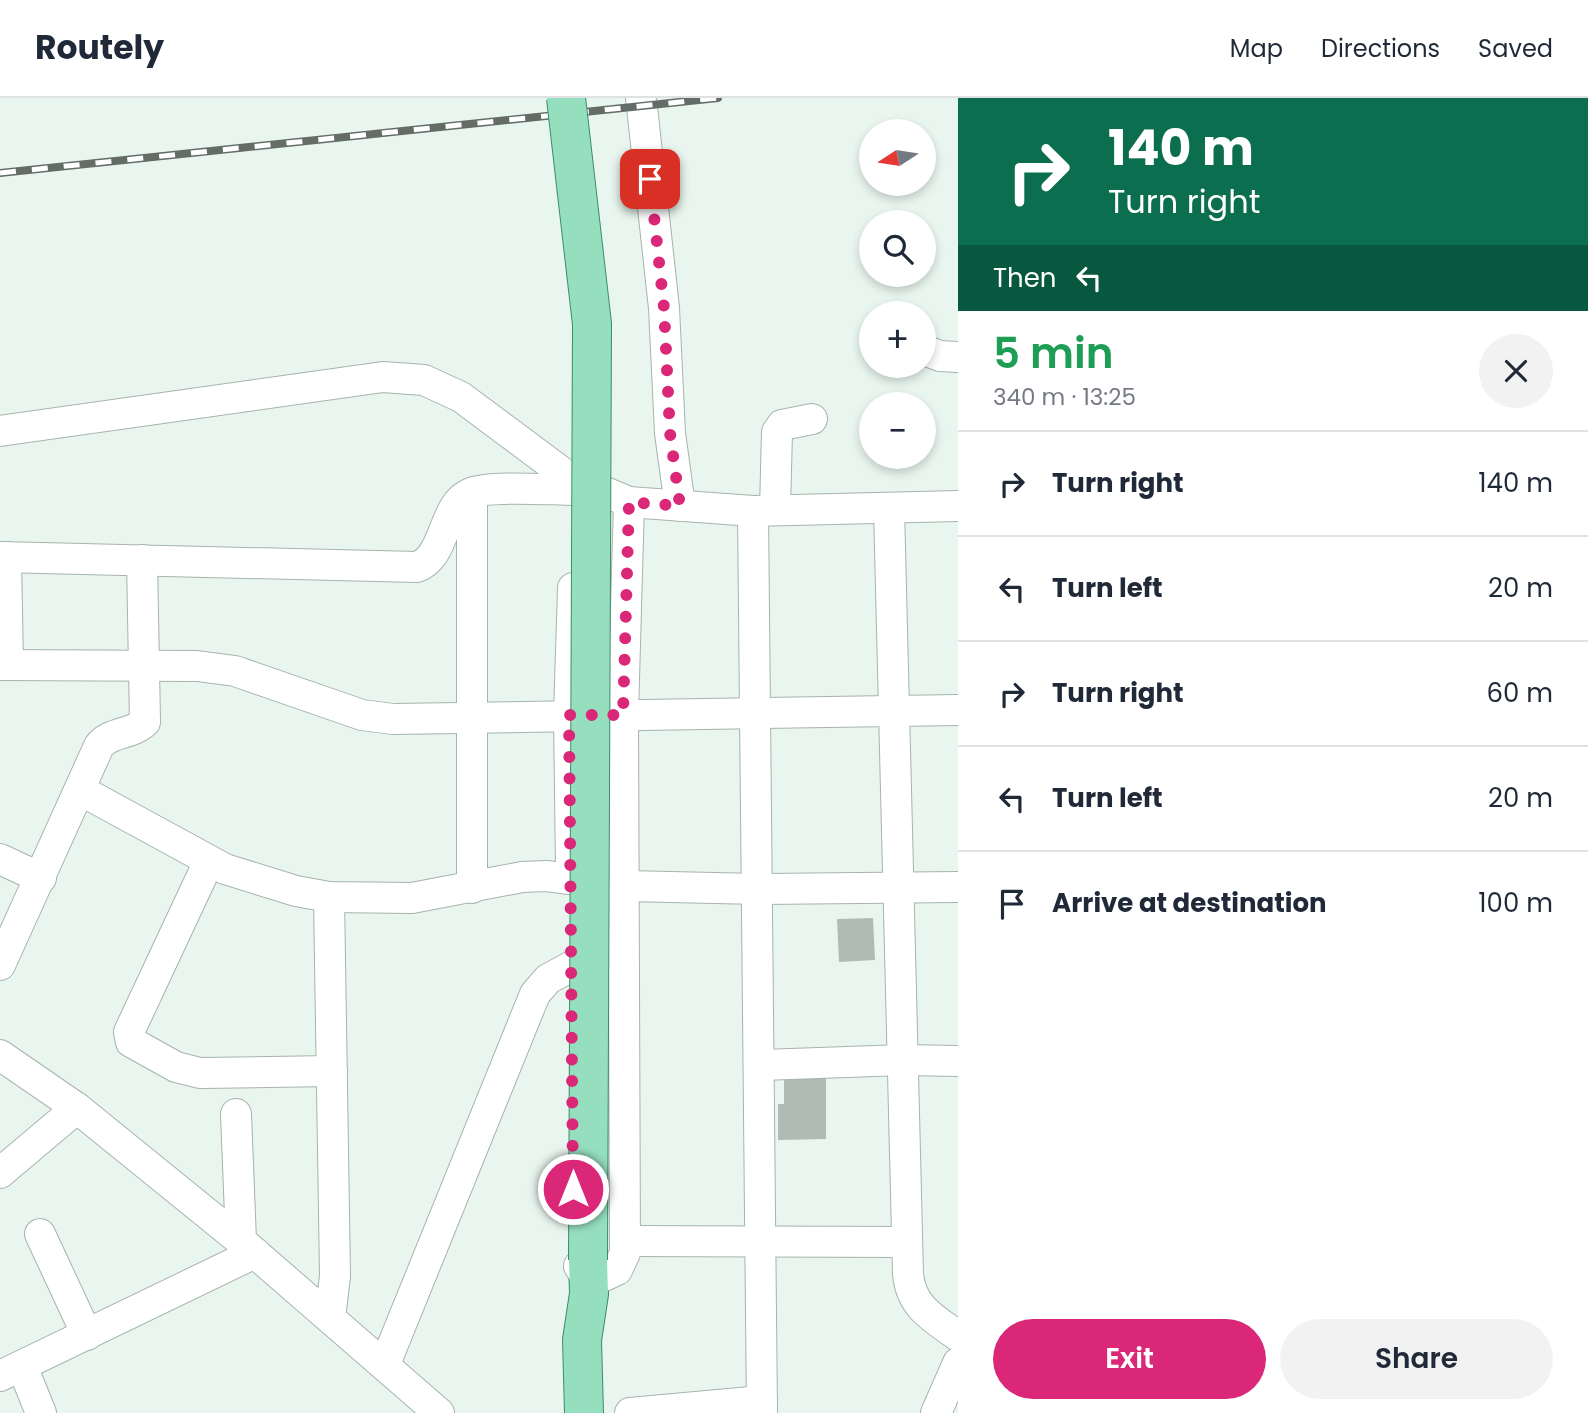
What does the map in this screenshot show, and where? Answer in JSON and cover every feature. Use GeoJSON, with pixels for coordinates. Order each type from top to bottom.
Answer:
{"type":"FeatureCollection","features":[{"type":"Feature","properties":{"kind":"main road"},"geometry":{"type":"LineString","coordinates":[[566,98],[592,324],[589,570],[589,1279],[582,1340],[584,1413]]}},
{"type":"Feature","properties":{"kind":"main road"},"geometry":{"type":"LineString","coordinates":[[589,1279],[600,1345],[600,1413]]}},
{"type":"Feature","properties":{"kind":"street"},"geometry":{"type":"LineString","coordinates":[[641,98],[664,308],[670,433],[680,506]]}},
{"type":"Feature","properties":{"kind":"street"},"geometry":{"type":"LineString","coordinates":[[936,354],[958,357]]}},
{"type":"Feature","properties":{"kind":"street"},"geometry":{"type":"LineString","coordinates":[[0,431],[383,377],[424,380],[461,397],[576,485],[629,502],[764,510],[958,506]]}},
{"type":"Feature","properties":{"kind":"street"},"geometry":{"type":"LineString","coordinates":[[630,1413],[762,1407],[757,713],[764,510],[777,432],[782,425],[812,419]]}},
{"type":"Feature","properties":{"kind":"street"},"geometry":{"type":"LineString","coordinates":[[576,485],[569,715],[573,1244],[578,1264],[589,1279],[617,1270],[623,1262],[625,1241],[623,1072],[626,886],[623,715],[629,502]]}},
{"type":"Feature","properties":{"kind":"street"},"geometry":{"type":"LineString","coordinates":[[576,485],[472,492],[457,505],[429,559],[417,567],[3,557],[4,665],[197,666],[235,671],[362,715],[393,719],[958,710]]}},
{"type":"Feature","properties":{"kind":"street"},"geometry":{"type":"LineString","coordinates":[[472,492],[472,888]]}},
{"type":"Feature","properties":{"kind":"street"},"geometry":{"type":"LineString","coordinates":[[889,508],[909,1290],[917,1304],[958,1336]]}},
{"type":"Feature","properties":{"kind":"street"},"geometry":{"type":"LineString","coordinates":[[0,965],[103,740],[145,722],[142,560]]}},
{"type":"Feature","properties":{"kind":"street"},"geometry":{"type":"LineString","coordinates":[[80,790],[225,869],[296,891],[329,897],[412,898],[522,877],[572,879],[626,886],[760,890],[958,887]]}},
{"type":"Feature","properties":{"kind":"street"},"geometry":{"type":"LineString","coordinates":[[0,859],[41,878]]}},
{"type":"Feature","properties":{"kind":"street"},"geometry":{"type":"LineString","coordinates":[[209,861],[129,1032],[131,1042],[176,1067],[200,1073],[331,1071]]}},
{"type":"Feature","properties":{"kind":"street"},"geometry":{"type":"LineString","coordinates":[[329,897],[335,1294],[330,1318]]}},
{"type":"Feature","properties":{"kind":"street"},"geometry":{"type":"LineString","coordinates":[[386,1364],[535,995],[548,979],[572,966]]}},
{"type":"Feature","properties":{"kind":"street"},"geometry":{"type":"LineString","coordinates":[[761,1065],[902,1060],[958,1061]]}},
{"type":"Feature","properties":{"kind":"street"},"geometry":{"type":"LineString","coordinates":[[7,1070],[77,1108],[248,1247],[386,1364],[439,1413]]}},
{"type":"Feature","properties":{"kind":"street"},"geometry":{"type":"LineString","coordinates":[[0,1172],[77,1108]]}},
{"type":"Feature","properties":{"kind":"street"},"geometry":{"type":"LineString","coordinates":[[236,1114],[248,1247]]}},
{"type":"Feature","properties":{"kind":"street"},"geometry":{"type":"LineString","coordinates":[[40,1234],[87,1335]]}},
{"type":"Feature","properties":{"kind":"street"},"geometry":{"type":"LineString","coordinates":[[625,1241],[907,1241]]}},
{"type":"Feature","properties":{"kind":"street"},"geometry":{"type":"LineString","coordinates":[[41,1413],[11,1371],[87,1335],[248,1247]]}},
{"type":"Feature","properties":{"kind":"street"},"geometry":{"type":"LineString","coordinates":[[936,1413],[958,1363]]}},
{"type":"Feature","properties":{"kind":"building"},"geometry":{"type":"Polygon","coordinates":[[[873,918],[875,960],[839,962],[837,919],[873,918]]]}},
{"type":"Feature","properties":{"kind":"building"},"geometry":{"type":"Polygon","coordinates":[[[784,1074],[826,1074],[826,1139],[778,1140],[778,1104],[784,1104],[784,1074]]]}},
{"type":"Feature","properties":{"kind":"railway"},"geometry":{"type":"LineString","coordinates":[[0,173],[718,98]]}},
{"type":"Feature","properties":{"kind":"route"},"geometry":{"type":"LineString","coordinates":[[573,1189],[569,715],[623,715],[629,502],[680,506],[670,433],[664,308],[650,179]]}}]}
